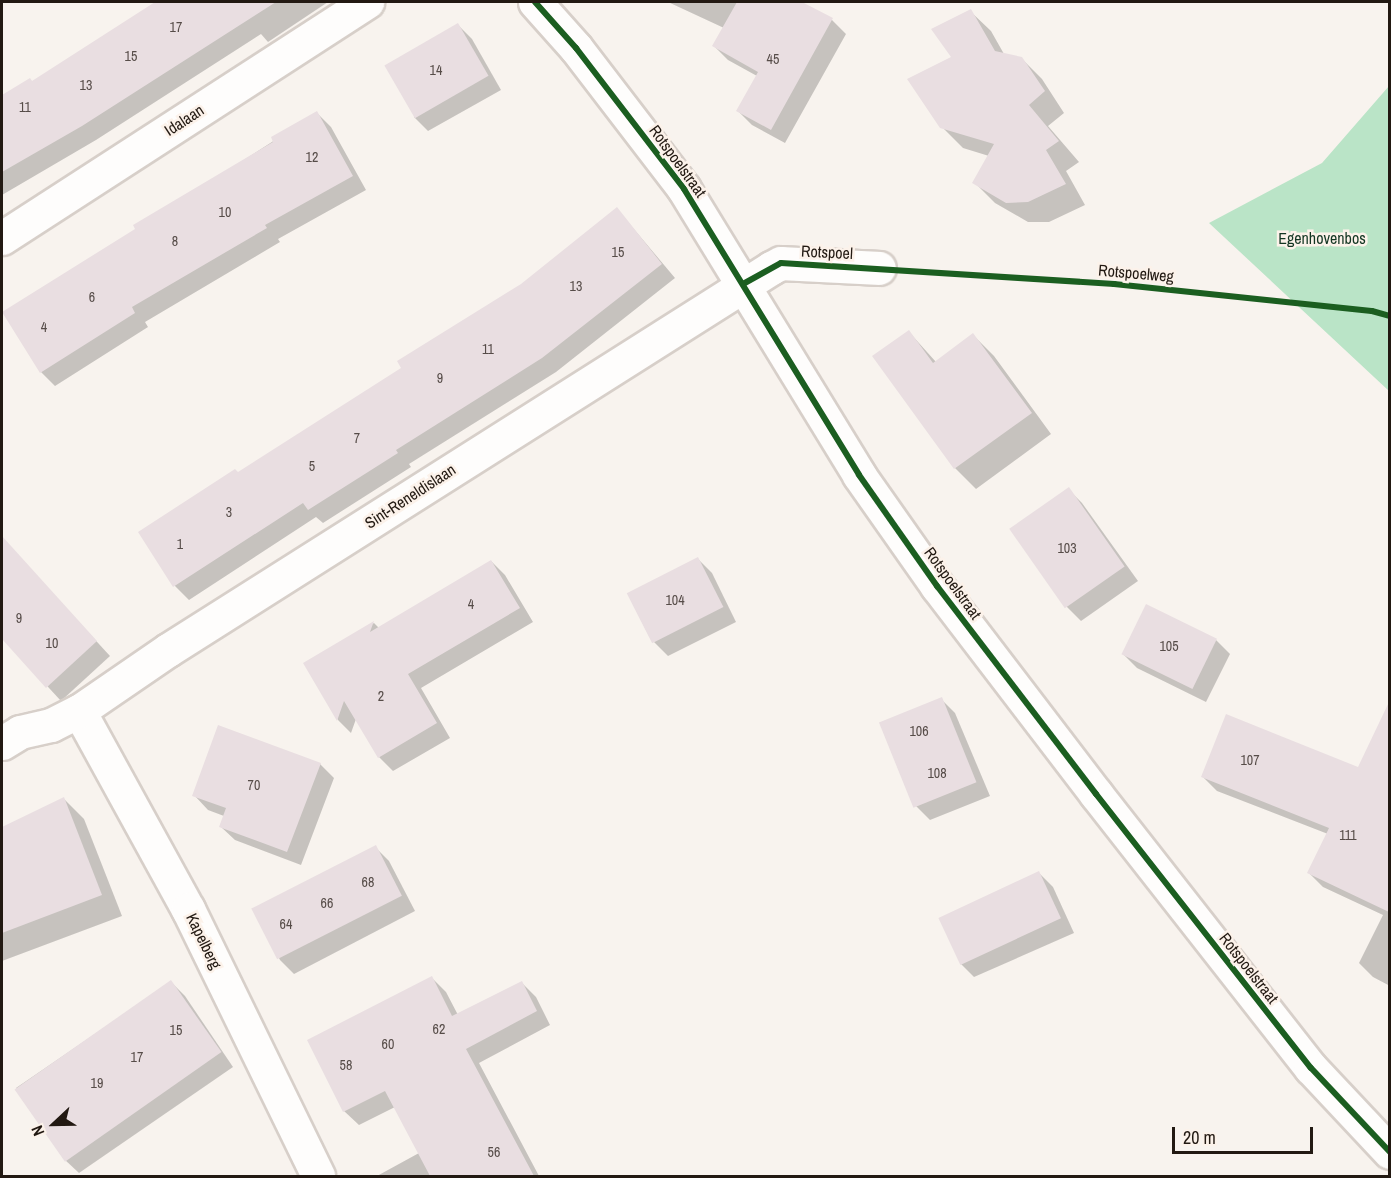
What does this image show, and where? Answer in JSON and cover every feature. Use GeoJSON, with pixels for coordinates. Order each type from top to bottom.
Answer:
{"type":"FeatureCollection","features":[{"type":"Feature","properties":{"kind":"street","name":"Idalaan"},"geometry":{"type":"LineString","coordinates":[[2,238],[367,2]]}},
{"type":"Feature","properties":{"kind":"street","name":"Rotspoelstraat"},"geometry":{"type":"LineString","coordinates":[[535,2],[576,48],[684,189],[860,475],[937,585],[1096,794],[1311,1068],[1389,1152]]}},
{"type":"Feature","properties":{"kind":"street","name":"Rotspoel"},"geometry":{"type":"LineString","coordinates":[[743,284],[782,263],[879,268]]}},
{"type":"Feature","properties":{"kind":"street","name":"Sint-Reneldislaan"},"geometry":{"type":"LineString","coordinates":[[8,730],[51,725],[79,711],[168,650],[743,284]]}},
{"type":"Feature","properties":{"kind":"street","name":"Kapelberg"},"geometry":{"type":"LineString","coordinates":[[79,711],[188,909],[318,1176]]}},
{"type":"Feature","properties":{"kind":"green space","name":"Egenhovenbos"},"geometry":{"type":"Polygon","coordinates":[[[1389,86],[1389,391],[1209,223],[1322,163],[1389,86]]]}},
{"type":"Feature","properties":{"kind":"building"},"geometry":{"type":"Polygon","coordinates":[[[155,2],[276,2],[82,126],[2,172],[2,95],[30,78],[32,81],[155,2]]]}},
{"type":"Feature","properties":{"kind":"building"},"geometry":{"type":"Polygon","coordinates":[[[737,2],[802,2],[833,18],[771,130],[736,111],[758,72],[712,46],[737,2]]]}},
{"type":"Feature","properties":{"kind":"building"},"geometry":{"type":"Polygon","coordinates":[[[971,9],[995,51],[1022,57],[1045,91],[1029,105],[1059,141],[1046,150],[1066,184],[1028,202],[1006,203],[972,183],[994,144],[940,128],[907,79],[951,57],[931,29],[971,9]]]}},
{"type":"Feature","properties":{"kind":"building"},"geometry":{"type":"Polygon","coordinates":[[[458,23],[488,76],[415,118],[384,66],[458,23]]]}},
{"type":"Feature","properties":{"kind":"building"},"geometry":{"type":"Polygon","coordinates":[[[317,111],[353,176],[265,225],[267,228],[132,307],[135,313],[40,373],[2,312],[135,229],[133,225],[273,142],[271,137],[317,111]]]}},
{"type":"Feature","properties":{"kind":"building"},"geometry":{"type":"Polygon","coordinates":[[[617,207],[662,264],[542,358],[396,450],[398,453],[308,510],[303,503],[173,587],[138,532],[235,469],[238,472],[401,368],[397,361],[521,284],[617,207]]]}},
{"type":"Feature","properties":{"kind":"building"},"geometry":{"type":"Polygon","coordinates":[[[909,330],[933,363],[973,333],[1032,413],[954,469],[872,356],[909,330]]]}},
{"type":"Feature","properties":{"kind":"building"},"geometry":{"type":"Polygon","coordinates":[[[1069,487],[1125,566],[1065,608],[1009,529],[1069,487]]]}},
{"type":"Feature","properties":{"kind":"building"},"geometry":{"type":"Polygon","coordinates":[[[2,536],[97,641],[46,688],[2,639],[2,536]]]}},
{"type":"Feature","properties":{"kind":"building"},"geometry":{"type":"Polygon","coordinates":[[[698,557],[723,607],[652,643],[627,593],[698,557]]]}},
{"type":"Feature","properties":{"kind":"building"},"geometry":{"type":"Polygon","coordinates":[[[491,560],[520,608],[408,674],[437,723],[378,758],[344,701],[337,721],[303,663],[374,621],[370,632],[491,560]]]}},
{"type":"Feature","properties":{"kind":"building"},"geometry":{"type":"Polygon","coordinates":[[[1146,604],[1217,639],[1192,689],[1121,654],[1146,604]]]}},
{"type":"Feature","properties":{"kind":"building"},"geometry":{"type":"Polygon","coordinates":[[[942,697],[976,782],[913,808],[879,722],[942,697]]]}},
{"type":"Feature","properties":{"kind":"building"},"geometry":{"type":"Polygon","coordinates":[[[1389,702],[1389,912],[1307,873],[1329,828],[1201,777],[1226,714],[1358,767],[1389,702]]]}},
{"type":"Feature","properties":{"kind":"building"},"geometry":{"type":"Polygon","coordinates":[[[218,725],[321,763],[287,852],[219,827],[226,808],[192,796],[218,725]]]}},
{"type":"Feature","properties":{"kind":"building"},"geometry":{"type":"Polygon","coordinates":[[[64,797],[102,895],[2,933],[2,827],[64,797]]]}},
{"type":"Feature","properties":{"kind":"building"},"geometry":{"type":"Polygon","coordinates":[[[376,845],[402,896],[277,959],[251,909],[376,845]]]}},
{"type":"Feature","properties":{"kind":"building"},"geometry":{"type":"Polygon","coordinates":[[[1039,871],[1061,918],[960,965],[938,918],[1039,871]]]}},
{"type":"Feature","properties":{"kind":"building"},"geometry":{"type":"Polygon","coordinates":[[[432,976],[452,1016],[522,981],[537,1011],[466,1049],[534,1176],[430,1176],[385,1091],[343,1112],[307,1040],[432,976]]]}},
{"type":"Feature","properties":{"kind":"building"},"geometry":{"type":"Polygon","coordinates":[[[171,980],[221,1052],[65,1162],[15,1090],[171,980]]]}},
{"type":"Feature","properties":{"kind":"cycle path"},"geometry":{"type":"LineString","coordinates":[[535,2],[576,48],[684,189],[859,475],[937,586],[1096,794],[1311,1068],[1390,1152]]}},
{"type":"Feature","properties":{"kind":"cycle path","name":"Rotspoelweg"},"geometry":{"type":"LineString","coordinates":[[743,284],[781,263],[1114,284],[1372,311],[1390,316]]}}]}
